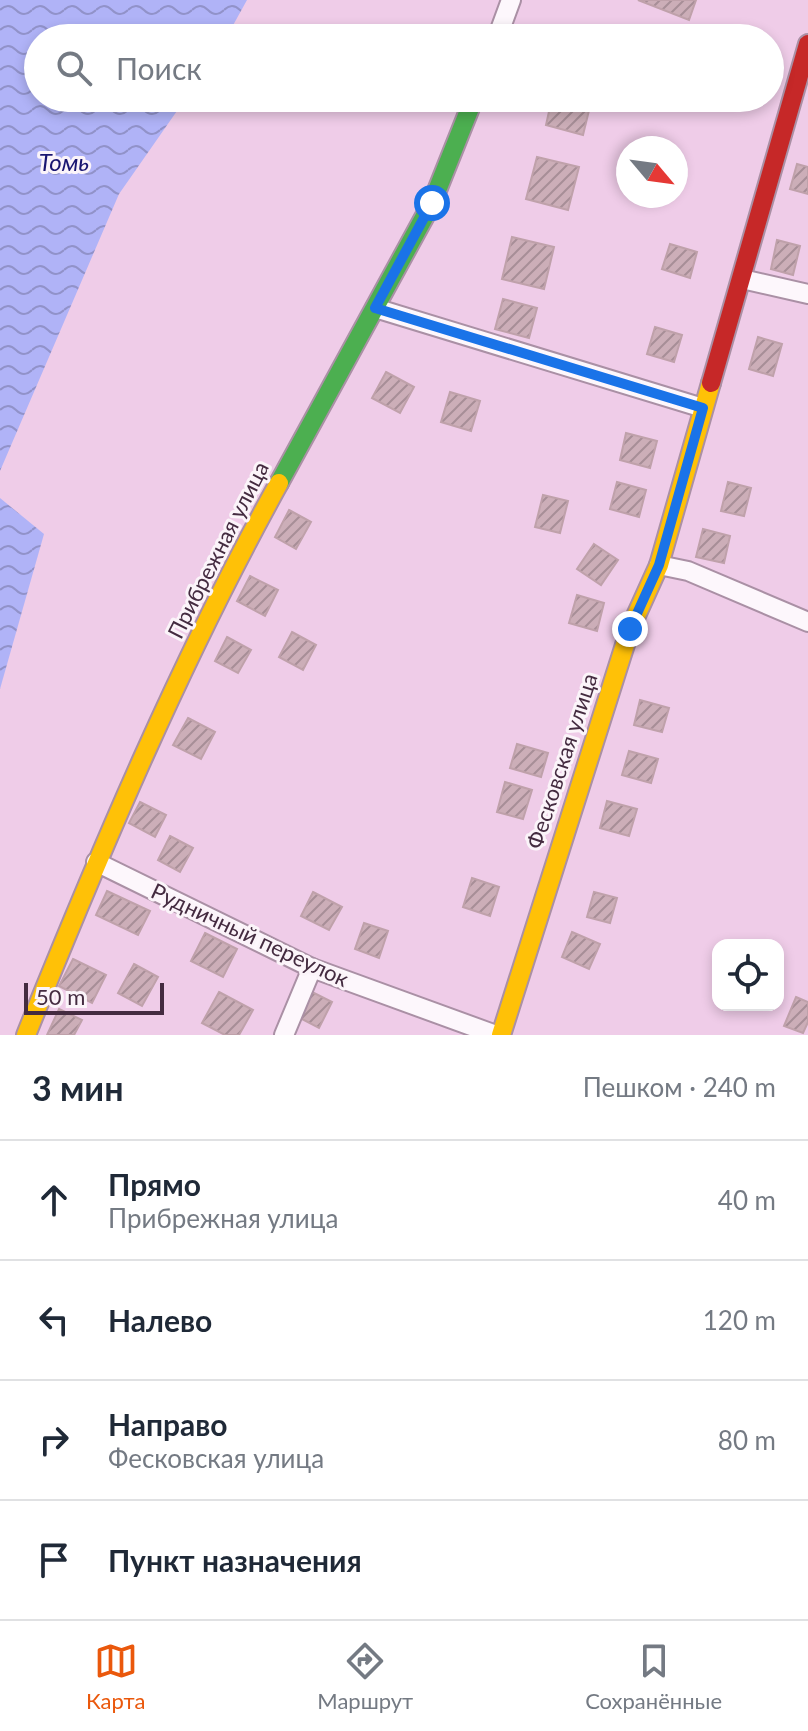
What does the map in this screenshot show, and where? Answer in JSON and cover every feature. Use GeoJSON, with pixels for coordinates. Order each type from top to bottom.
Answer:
{"type":"FeatureCollection","features":[{"type":"Feature","properties":{"kind":"street"},"geometry":{"type":"LineString","coordinates":[[502,24],[511,0]]}},
{"type":"Feature","properties":{"kind":"street","name":"Фесковская улица"},"geometry":{"type":"LineString","coordinates":[[498,1035],[630,629],[659,565],[808,44]]}},
{"type":"Feature","properties":{"kind":"street","name":"Прибрежная улица"},"geometry":{"type":"LineString","coordinates":[[26,1035],[96,862],[228,575],[432,203],[468,112]]}},
{"type":"Feature","properties":{"kind":"street"},"geometry":{"type":"LineString","coordinates":[[742,279],[808,294]]}},
{"type":"Feature","properties":{"kind":"street"},"geometry":{"type":"LineString","coordinates":[[375,308],[703,408]]}},
{"type":"Feature","properties":{"kind":"street"},"geometry":{"type":"LineString","coordinates":[[659,565],[688,571],[808,622]]}},
{"type":"Feature","properties":{"kind":"street","name":"Рудничный переулок"},"geometry":{"type":"LineString","coordinates":[[96,862],[312,968],[498,1035]]}},
{"type":"Feature","properties":{"kind":"street"},"geometry":{"type":"LineString","coordinates":[[284,1035],[312,968]]}},
{"type":"Feature","properties":{"kind":"water","name":"Томь"},"geometry":{"type":"Polygon","coordinates":[[[0,0],[247,0],[234,24],[24,24],[24,112],[176,112],[119,194],[0,471],[0,0]]]}},
{"type":"Feature","properties":{"kind":"water"},"geometry":{"type":"Polygon","coordinates":[[[0,498],[44,534],[0,689],[0,498]]]}},
{"type":"Feature","properties":{"kind":"building"},"geometry":{"type":"Polygon","coordinates":[[[638,0],[696,0],[689,20],[638,0]]]}},
{"type":"Feature","properties":{"kind":"building"},"geometry":{"type":"Polygon","coordinates":[[[549,112],[589,112],[583,135],[546,125],[549,112]]]}},
{"type":"Feature","properties":{"kind":"building"},"geometry":{"type":"Polygon","coordinates":[[[537,157],[579,167],[568,210],[526,199],[537,157]]]}},
{"type":"Feature","properties":{"kind":"building"},"geometry":{"type":"Polygon","coordinates":[[[797,164],[808,167],[808,194],[790,189],[797,164]]]}},
{"type":"Feature","properties":{"kind":"building"},"geometry":{"type":"Polygon","coordinates":[[[512,237],[554,247],[544,289],[502,279],[512,237]]]}},
{"type":"Feature","properties":{"kind":"building"},"geometry":{"type":"Polygon","coordinates":[[[777,240],[800,246],[793,275],[771,269],[777,240]]]}},
{"type":"Feature","properties":{"kind":"building"},"geometry":{"type":"Polygon","coordinates":[[[670,244],[697,252],[690,278],[662,269],[670,244]]]}},
{"type":"Feature","properties":{"kind":"building"},"geometry":{"type":"Polygon","coordinates":[[[503,299],[537,308],[529,338],[495,329],[503,299]]]}},
{"type":"Feature","properties":{"kind":"building"},"geometry":{"type":"Polygon","coordinates":[[[655,327],[682,335],[674,362],[647,354],[655,327]]]}},
{"type":"Feature","properties":{"kind":"building"},"geometry":{"type":"Polygon","coordinates":[[[758,337],[782,344],[773,376],[749,369],[758,337]]]}},
{"type":"Feature","properties":{"kind":"building"},"geometry":{"type":"Polygon","coordinates":[[[386,372],[414,387],[400,413],[372,398],[386,372]]]}},
{"type":"Feature","properties":{"kind":"building"},"geometry":{"type":"Polygon","coordinates":[[[450,392],[480,401],[471,431],[441,422],[450,392]]]}},
{"type":"Feature","properties":{"kind":"building"},"geometry":{"type":"Polygon","coordinates":[[[626,433],[657,441],[650,468],[620,460],[626,433]]]}},
{"type":"Feature","properties":{"kind":"building"},"geometry":{"type":"Polygon","coordinates":[[[617,482],[646,490],[639,517],[610,509],[617,482]]]}},
{"type":"Feature","properties":{"kind":"building"},"geometry":{"type":"Polygon","coordinates":[[[728,482],[751,488],[744,516],[721,511],[728,482]]]}},
{"type":"Feature","properties":{"kind":"building"},"geometry":{"type":"Polygon","coordinates":[[[543,495],[568,501],[560,533],[535,527],[543,495]]]}},
{"type":"Feature","properties":{"kind":"building"},"geometry":{"type":"Polygon","coordinates":[[[289,510],[311,522],[296,549],[275,537],[289,510]]]}},
{"type":"Feature","properties":{"kind":"building"},"geometry":{"type":"Polygon","coordinates":[[[703,529],[730,536],[724,563],[696,557],[703,529]]]}},
{"type":"Feature","properties":{"kind":"building"},"geometry":{"type":"Polygon","coordinates":[[[594,544],[618,560],[601,585],[577,569],[594,544]]]}},
{"type":"Feature","properties":{"kind":"building"},"geometry":{"type":"Polygon","coordinates":[[[250,576],[278,590],[265,616],[237,601],[250,576]]]}},
{"type":"Feature","properties":{"kind":"building"},"geometry":{"type":"Polygon","coordinates":[[[577,595],[604,603],[597,631],[569,623],[577,595]]]}},
{"type":"Feature","properties":{"kind":"building"},"geometry":{"type":"Polygon","coordinates":[[[292,632],[316,645],[303,670],[279,657],[292,632]]]}},
{"type":"Feature","properties":{"kind":"building"},"geometry":{"type":"Polygon","coordinates":[[[227,637],[251,650],[238,673],[215,661],[227,637]]]}},
{"type":"Feature","properties":{"kind":"building"},"geometry":{"type":"Polygon","coordinates":[[[640,700],[669,708],[662,732],[634,725],[640,700]]]}},
{"type":"Feature","properties":{"kind":"building"},"geometry":{"type":"Polygon","coordinates":[[[188,718],[215,732],[201,759],[173,745],[188,718]]]}},
{"type":"Feature","properties":{"kind":"building"},"geometry":{"type":"Polygon","coordinates":[[[517,744],[548,753],[541,777],[510,768],[517,744]]]}},
{"type":"Feature","properties":{"kind":"building"},"geometry":{"type":"Polygon","coordinates":[[[629,751],[658,759],[651,783],[622,775],[629,751]]]}},
{"type":"Feature","properties":{"kind":"building"},"geometry":{"type":"Polygon","coordinates":[[[505,782],[532,790],[523,819],[497,812],[505,782]]]}},
{"type":"Feature","properties":{"kind":"building"},"geometry":{"type":"Polygon","coordinates":[[[607,801],[637,809],[629,836],[600,828],[607,801]]]}},
{"type":"Feature","properties":{"kind":"building"},"geometry":{"type":"Polygon","coordinates":[[[140,802],[166,815],[155,837],[129,823],[140,802]]]}},
{"type":"Feature","properties":{"kind":"building"},"geometry":{"type":"Polygon","coordinates":[[[170,836],[193,848],[180,872],[158,860],[170,836]]]}},
{"type":"Feature","properties":{"kind":"building"},"geometry":{"type":"Polygon","coordinates":[[[472,878],[499,887],[490,916],[463,907],[472,878]]]}},
{"type":"Feature","properties":{"kind":"building"},"geometry":{"type":"Polygon","coordinates":[[[107,891],[150,911],[138,935],[96,915],[107,891]]]}},
{"type":"Feature","properties":{"kind":"building"},"geometry":{"type":"Polygon","coordinates":[[[313,892],[342,907],[329,930],[301,916],[313,892]]]}},
{"type":"Feature","properties":{"kind":"building"},"geometry":{"type":"Polygon","coordinates":[[[594,892],[617,898],[610,923],[587,917],[594,892]]]}},
{"type":"Feature","properties":{"kind":"building"},"geometry":{"type":"Polygon","coordinates":[[[364,923],[388,931],[379,958],[355,949],[364,923]]]}},
{"type":"Feature","properties":{"kind":"building"},"geometry":{"type":"Polygon","coordinates":[[[572,932],[600,944],[589,969],[562,957],[572,932]]]}},
{"type":"Feature","properties":{"kind":"building"},"geometry":{"type":"Polygon","coordinates":[[[205,933],[237,949],[223,977],[191,961],[205,933]]]}},
{"type":"Feature","properties":{"kind":"building"},"geometry":{"type":"Polygon","coordinates":[[[73,959],[106,975],[92,1003],[59,986],[73,959]]]}},
{"type":"Feature","properties":{"kind":"building"},"geometry":{"type":"Polygon","coordinates":[[[134,964],[158,977],[142,1006],[118,993],[134,964]]]}},
{"type":"Feature","properties":{"kind":"building"},"geometry":{"type":"Polygon","coordinates":[[[219,992],[253,1010],[239,1035],[225,1035],[202,1023],[219,992]]]}},
{"type":"Feature","properties":{"kind":"building"},"geometry":{"type":"Polygon","coordinates":[[[312,992],[332,1002],[319,1028],[300,1018],[312,992]]]}},
{"type":"Feature","properties":{"kind":"building"},"geometry":{"type":"Polygon","coordinates":[[[796,997],[808,1002],[808,1022],[803,1033],[784,1026],[796,997]]]}},
{"type":"Feature","properties":{"kind":"building"},"geometry":{"type":"Polygon","coordinates":[[[59,1009],[82,1020],[74,1035],[47,1035],[59,1009]]]}},
{"type":"Feature","properties":{"kind":"traffic: fast"},"geometry":{"type":"LineString","coordinates":[[279,483],[432,203],[468,112]]}},
{"type":"Feature","properties":{"kind":"traffic: slow"},"geometry":{"type":"LineString","coordinates":[[501,1035],[630,629],[659,565],[711,383]]}},
{"type":"Feature","properties":{"kind":"traffic: slow"},"geometry":{"type":"LineString","coordinates":[[26,1035],[144,755],[209,617],[279,483]]}},
{"type":"Feature","properties":{"kind":"traffic: jam"},"geometry":{"type":"LineString","coordinates":[[711,383],[808,44]]}},
{"type":"Feature","properties":{"kind":"route"},"geometry":{"type":"LineString","coordinates":[[432,203],[375,308],[703,408],[659,565],[630,629]]}}]}
